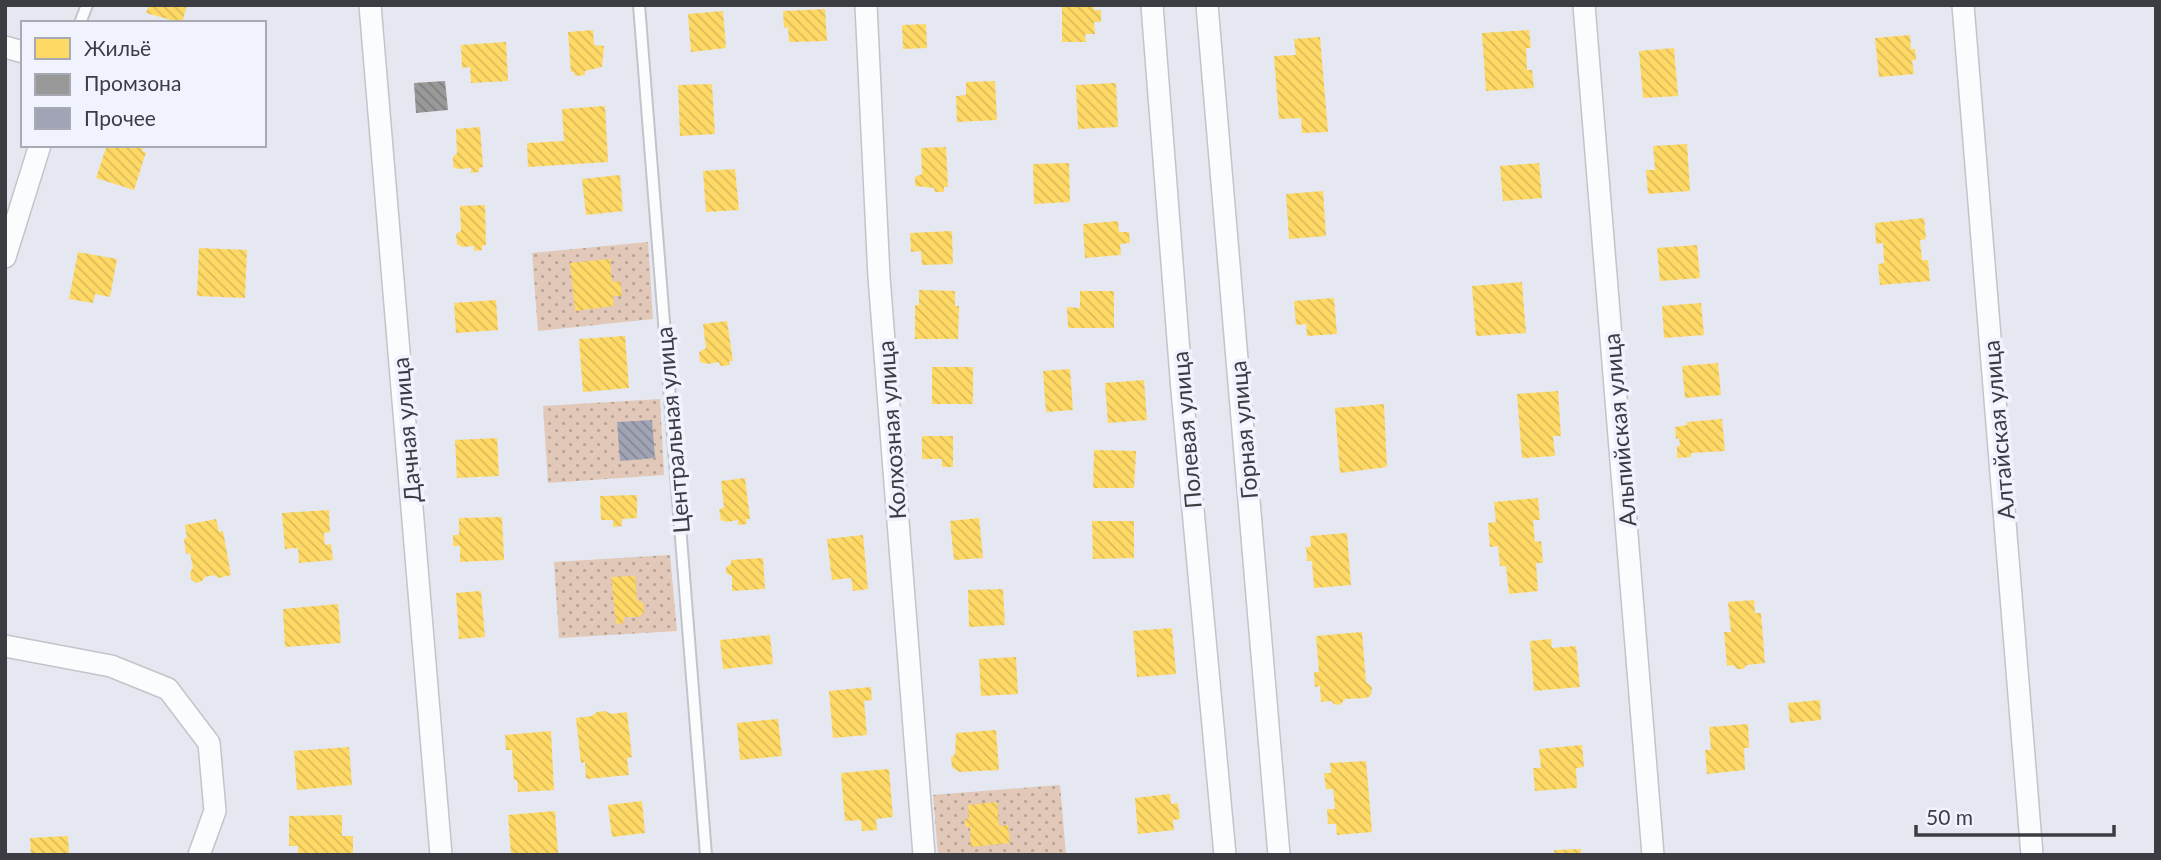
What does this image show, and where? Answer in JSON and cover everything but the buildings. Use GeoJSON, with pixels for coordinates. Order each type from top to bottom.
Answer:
{"type":"FeatureCollection","features":[{"type":"Feature","properties":{"kind":"street","name":"Дачная улица"},"geometry":{"type":"LineString","coordinates":[[370,5],[441,855]]}},
{"type":"Feature","properties":{"kind":"street","name":"Колхозная улица"},"geometry":{"type":"LineString","coordinates":[[866,5],[879,278],[924,855]]}},
{"type":"Feature","properties":{"kind":"street","name":"Полевая улица"},"geometry":{"type":"LineString","coordinates":[[1152,5],[1182,391],[1225,855]]}},
{"type":"Feature","properties":{"kind":"street","name":"Горная улица"},"geometry":{"type":"LineString","coordinates":[[1207,5],[1279,855]]}},
{"type":"Feature","properties":{"kind":"street","name":"Альпийская улица"},"geometry":{"type":"LineString","coordinates":[[1584,5],[1653,855]]}},
{"type":"Feature","properties":{"kind":"street","name":"Алтайская улица"},"geometry":{"type":"LineString","coordinates":[[1964,5],[2032,855]]}},
{"type":"Feature","properties":{"kind":"street"},"geometry":{"type":"LineString","coordinates":[[5,257],[39,147]]}},
{"type":"Feature","properties":{"kind":"street"},"geometry":{"type":"LineString","coordinates":[[5,646],[111,666],[168,689],[209,743],[215,811],[199,855]]}},
{"type":"Feature","properties":{"kind":"lane","name":"Центральная улица"},"geometry":{"type":"LineString","coordinates":[[639,5],[706,855]]}},
{"type":"Feature","properties":{"kind":"shaded area"},"geometry":{"type":"Polygon","coordinates":[[[648,242],[653,319],[538,331],[532,253],[648,242]]]}},
{"type":"Feature","properties":{"kind":"shaded area"},"geometry":{"type":"Polygon","coordinates":[[[660,399],[664,475],[548,483],[543,406],[660,399]]]}},
{"type":"Feature","properties":{"kind":"shaded area"},"geometry":{"type":"Polygon","coordinates":[[[670,555],[677,631],[559,638],[554,562],[670,555]]]}},
{"type":"Feature","properties":{"kind":"shaded area"},"geometry":{"type":"Polygon","coordinates":[[[1060,785],[1066,855],[938,855],[933,795],[1060,785]]]}}]}
